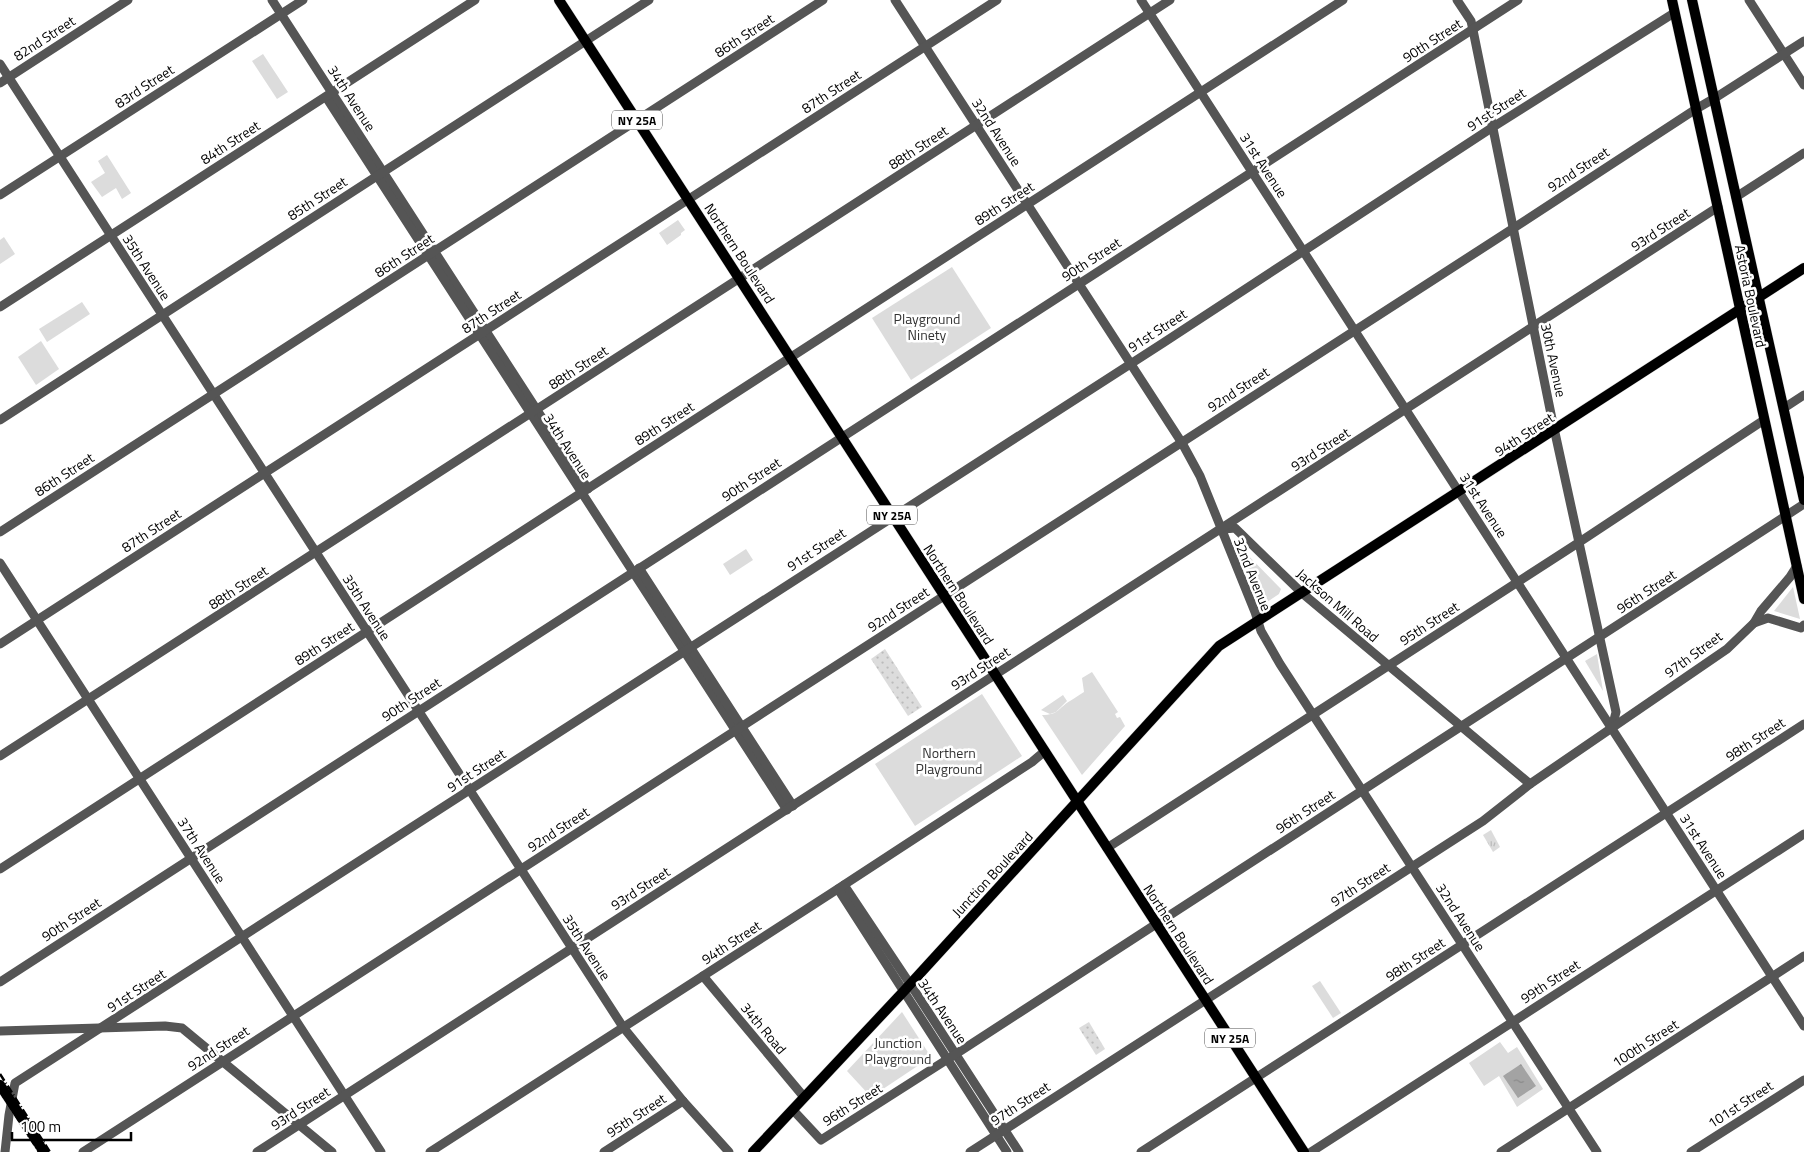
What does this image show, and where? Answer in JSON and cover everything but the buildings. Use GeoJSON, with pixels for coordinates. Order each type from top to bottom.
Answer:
{"type":"FeatureCollection","features":[{"type":"Feature","properties":{"kind":"main road","name":"Northern Boulevard"},"geometry":{"type":"LineString","coordinates":[[559,0],[1304,1152]]}},
{"type":"Feature","properties":{"kind":"main road","name":"Astoria Boulevard"},"geometry":{"type":"LineString","coordinates":[[1672,0],[1804,599]]}},
{"type":"Feature","properties":{"kind":"main road","name":"Astoria Boulevard"},"geometry":{"type":"LineString","coordinates":[[1692,0],[1804,502]]}},
{"type":"Feature","properties":{"kind":"main road","name":"94th Street"},"geometry":{"type":"LineString","coordinates":[[1258,622],[1804,268]]}},
{"type":"Feature","properties":{"kind":"main road","name":"Junction Boulevard"},"geometry":{"type":"LineString","coordinates":[[753,1152],[907,988],[1219,646],[1258,622]]}},
{"type":"Feature","properties":{"kind":"main road"},"geometry":{"type":"LineString","coordinates":[[0,1085],[44,1152]]}},
{"type":"Feature","properties":{"kind":"street","name":"82nd Street"},"geometry":{"type":"LineString","coordinates":[[0,83],[128,0]]}},
{"type":"Feature","properties":{"kind":"street","name":"34th Avenue"},"geometry":{"type":"LineString","coordinates":[[272,0],[329,95],[790,808]]}},
{"type":"Feature","properties":{"kind":"street","name":"83rd Street"},"geometry":{"type":"LineString","coordinates":[[0,195],[302,0]]}},
{"type":"Feature","properties":{"kind":"street","name":"84th Street"},"geometry":{"type":"LineString","coordinates":[[0,307],[476,0]]}},
{"type":"Feature","properties":{"kind":"street","name":"85th Street"},"geometry":{"type":"LineString","coordinates":[[0,420],[649,0]]}},
{"type":"Feature","properties":{"kind":"street","name":"86th Street"},"geometry":{"type":"LineString","coordinates":[[0,532],[823,0]]}},
{"type":"Feature","properties":{"kind":"street","name":"32nd Avenue"},"geometry":{"type":"LineString","coordinates":[[895,0],[1182,442],[1200,476],[1261,631],[1280,664],[1597,1152]]}},
{"type":"Feature","properties":{"kind":"street","name":"87th Street"},"geometry":{"type":"LineString","coordinates":[[0,644],[997,0]]}},
{"type":"Feature","properties":{"kind":"street","name":"31st Avenue"},"geometry":{"type":"LineString","coordinates":[[1141,0],[1804,1026]]}},
{"type":"Feature","properties":{"kind":"street","name":"88th Street"},"geometry":{"type":"LineString","coordinates":[[0,756],[1170,0]]}},
{"type":"Feature","properties":{"kind":"street","name":"89th Street"},"geometry":{"type":"LineString","coordinates":[[0,869],[1343,0]]}},
{"type":"Feature","properties":{"kind":"street","name":"30th Avenue"},"geometry":{"type":"LineString","coordinates":[[1457,0],[1471,21],[1473,30],[1578,543],[1616,712],[1612,728]]}},
{"type":"Feature","properties":{"kind":"street","name":"90th Street"},"geometry":{"type":"LineString","coordinates":[[0,982],[1518,0]]}},
{"type":"Feature","properties":{"kind":"street"},"geometry":{"type":"LineString","coordinates":[[1749,0],[1804,85]]}},
{"type":"Feature","properties":{"kind":"street","name":"91st Street"},"geometry":{"type":"LineString","coordinates":[[5,1152],[14,1084],[1130,364],[1493,127],[1674,13]]}},
{"type":"Feature","properties":{"kind":"street","name":"92nd Street"},"geometry":{"type":"LineString","coordinates":[[83,1152],[1804,41]]}},
{"type":"Feature","properties":{"kind":"street","name":"35th Avenue"},"geometry":{"type":"LineString","coordinates":[[0,64],[623,1028],[683,1101],[729,1152]]}},
{"type":"Feature","properties":{"kind":"street"},"geometry":{"type":"LineString","coordinates":[[1736,197],[1804,153]]}},
{"type":"Feature","properties":{"kind":"street","name":"93rd Street"},"geometry":{"type":"LineString","coordinates":[[256,1152],[1718,207]]}},
{"type":"Feature","properties":{"kind":"street"},"geometry":{"type":"LineString","coordinates":[[1784,408],[1804,395]]}},
{"type":"Feature","properties":{"kind":"street","name":"95th Street"},"geometry":{"type":"LineString","coordinates":[[1107,848],[1578,543],[1764,420]]}},
{"type":"Feature","properties":{"kind":"street","name":"96th Street"},"geometry":{"type":"LineString","coordinates":[[793,1110],[821,1140],[1600,638],[1786,516],[1804,502]]}},
{"type":"Feature","properties":{"kind":"street","name":"Jackson Mill Road"},"geometry":{"type":"LineString","coordinates":[[1221,529],[1235,528],[1302,593],[1530,784]]}},
{"type":"Feature","properties":{"kind":"street","name":"37th Avenue"},"geometry":{"type":"LineString","coordinates":[[0,563],[381,1152]]}},
{"type":"Feature","properties":{"kind":"street","name":"97th Street"},"geometry":{"type":"LineString","coordinates":[[970,1152],[1483,821],[1530,784],[1727,649],[1754,624],[1761,611],[1790,577],[1796,566]]}},
{"type":"Feature","properties":{"kind":"street"},"geometry":{"type":"LineString","coordinates":[[1754,624],[1768,618],[1801,628],[1804,625]]}},
{"type":"Feature","properties":{"kind":"street","name":"98th Street"},"geometry":{"type":"LineString","coordinates":[[1141,1152],[1804,724]]}},
{"type":"Feature","properties":{"kind":"street","name":"94th Street"},"geometry":{"type":"LineString","coordinates":[[430,1152],[841,887],[1032,762],[1045,751]]}},
{"type":"Feature","properties":{"kind":"street","name":"99th Street"},"geometry":{"type":"LineString","coordinates":[[1311,1152],[1804,834]]}},
{"type":"Feature","properties":{"kind":"street","name":"34th Avenue"},"geometry":{"type":"LineString","coordinates":[[841,887],[1000,1132],[1019,1152]]}},
{"type":"Feature","properties":{"kind":"street","name":"100th Street"},"geometry":{"type":"LineString","coordinates":[[1501,1152],[1804,956]]}},
{"type":"Feature","properties":{"kind":"street","name":"34th Road"},"geometry":{"type":"LineString","coordinates":[[703,976],[804,1096]]}},
{"type":"Feature","properties":{"kind":"street"},"geometry":{"type":"LineString","coordinates":[[0,1031],[104,1026],[165,1026],[182,1028],[332,1152]]}},
{"type":"Feature","properties":{"kind":"street","name":"101st Street"},"geometry":{"type":"LineString","coordinates":[[1691,1152],[1804,1080]]}},
{"type":"Feature","properties":{"kind":"street","name":"95th Street"},"geometry":{"type":"LineString","coordinates":[[604,1152],[683,1101]]}},
{"type":"Feature","properties":{"kind":"street","name":"34th Avenue"},"geometry":{"type":"LineString","coordinates":[[1000,1132],[1007,1152]]}},
{"type":"Feature","properties":{"kind":"green space"},"geometry":{"type":"Polygon","coordinates":[[[263,54],[288,92],[277,99],[252,61],[263,54]]]}},
{"type":"Feature","properties":{"kind":"green space"},"geometry":{"type":"Polygon","coordinates":[[[107,155],[131,193],[122,199],[116,188],[102,197],[91,182],[105,173],[98,161],[107,155]]]}},
{"type":"Feature","properties":{"kind":"green space"},"geometry":{"type":"Polygon","coordinates":[[[678,220],[685,230],[667,245],[659,233],[678,220]]]}},
{"type":"Feature","properties":{"kind":"green space"},"geometry":{"type":"Polygon","coordinates":[[[4,237],[15,254],[0,264],[0,240],[4,237]]]}},
{"type":"Feature","properties":{"kind":"green space","name":"Playground Ninety"},"geometry":{"type":"Polygon","coordinates":[[[952,267],[991,328],[911,380],[872,318],[952,267]]]}},
{"type":"Feature","properties":{"kind":"green space"},"geometry":{"type":"Polygon","coordinates":[[[82,302],[90,314],[47,342],[39,329],[82,302]]]}},
{"type":"Feature","properties":{"kind":"green space"},"geometry":{"type":"Polygon","coordinates":[[[41,341],[59,369],[36,385],[18,357],[41,341]]]}},
{"type":"Feature","properties":{"kind":"green space"},"geometry":{"type":"Polygon","coordinates":[[[1234,541],[1281,589],[1279,594],[1264,604],[1259,602],[1234,541]]]}},
{"type":"Feature","properties":{"kind":"green space"},"geometry":{"type":"Polygon","coordinates":[[[746,549],[753,560],[730,575],[723,564],[746,549]]]}},
{"type":"Feature","properties":{"kind":"green space"},"geometry":{"type":"Polygon","coordinates":[[[1793,587],[1800,619],[1774,611],[1793,587]]]}},
{"type":"Feature","properties":{"kind":"green space"},"geometry":{"type":"Polygon","coordinates":[[[885,649],[922,707],[908,716],[871,659],[885,649]]]}},
{"type":"Feature","properties":{"kind":"green space"},"geometry":{"type":"Polygon","coordinates":[[[1597,654],[1603,691],[1585,661],[1597,654]]]}},
{"type":"Feature","properties":{"kind":"green space"},"geometry":{"type":"Polygon","coordinates":[[[1092,672],[1118,712],[1115,714],[1117,718],[1120,717],[1125,726],[1082,775],[1042,715],[1055,712],[1084,692],[1082,678],[1092,672]]]}},
{"type":"Feature","properties":{"kind":"green space","name":"Northern Playground"},"geometry":{"type":"Polygon","coordinates":[[[982,694],[1022,756],[915,826],[875,764],[982,694]]]}},
{"type":"Feature","properties":{"kind":"green space"},"geometry":{"type":"Polygon","coordinates":[[[1063,695],[1067,701],[1056,712],[1050,714],[1041,710],[1063,695]]]}},
{"type":"Feature","properties":{"kind":"green space"},"geometry":{"type":"Polygon","coordinates":[[[1491,830],[1500,847],[1493,852],[1483,835],[1491,830]]]}},
{"type":"Feature","properties":{"kind":"green space"},"geometry":{"type":"Polygon","coordinates":[[[1320,981],[1341,1013],[1333,1018],[1312,986],[1320,981]]]}},
{"type":"Feature","properties":{"kind":"green space","name":"Junction Playground"},"geometry":{"type":"Polygon","coordinates":[[[902,1012],[931,1057],[871,1097],[847,1071],[902,1012]]]}},
{"type":"Feature","properties":{"kind":"green space"},"geometry":{"type":"Polygon","coordinates":[[[1089,1022],[1105,1049],[1096,1055],[1079,1028],[1089,1022]]]}},
{"type":"Feature","properties":{"kind":"green space"},"geometry":{"type":"Polygon","coordinates":[[[1500,1042],[1508,1053],[1517,1047],[1543,1089],[1517,1107],[1499,1076],[1484,1086],[1469,1063],[1500,1042]]]}},
{"type":"Feature","properties":{"kind":"water"},"geometry":{"type":"Polygon","coordinates":[[[1521,1064],[1536,1086],[1518,1098],[1503,1076],[1521,1064]]]}},
{"type":"Feature","properties":{"kind":"railway"},"geometry":{"type":"LineString","coordinates":[[0,1074],[50,1152]]}},
{"type":"Feature","properties":{"kind":"railway"},"geometry":{"type":"LineString","coordinates":[[0,1091],[39,1152]]}}]}
